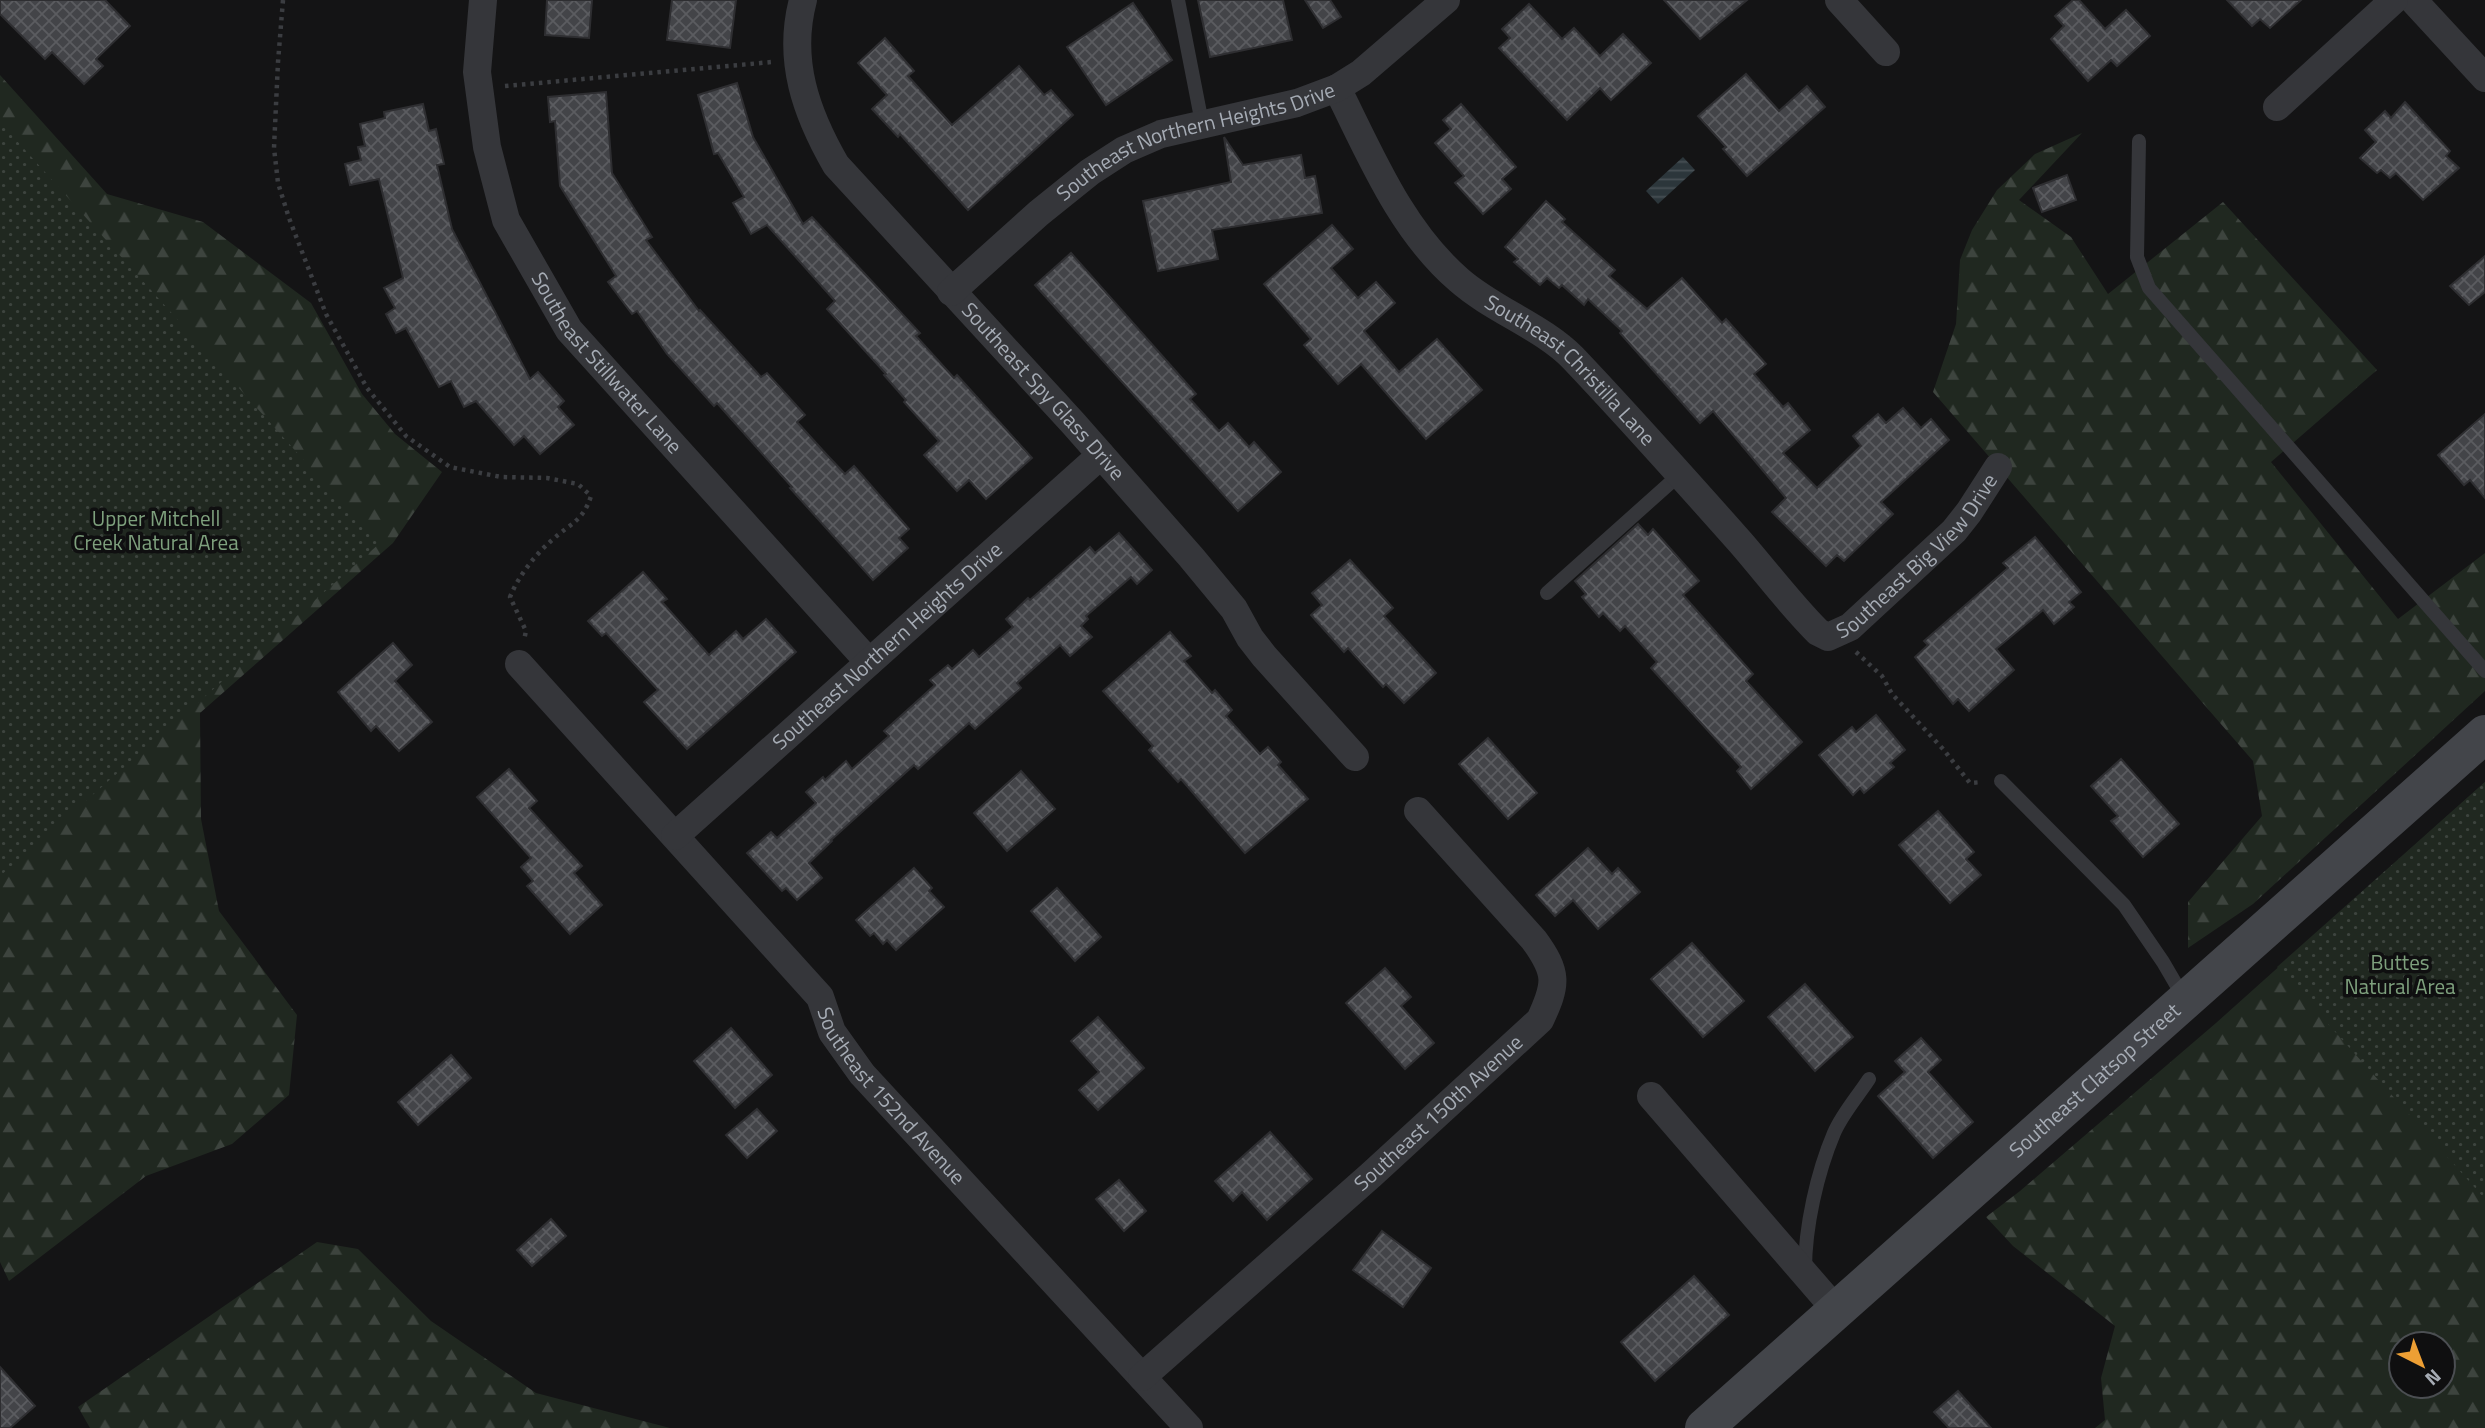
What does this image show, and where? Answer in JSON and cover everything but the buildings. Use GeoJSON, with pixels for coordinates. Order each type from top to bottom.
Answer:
{"type":"FeatureCollection","features":[{"type":"Feature","properties":{"kind":"street","name":"Southeast Stillwater Lane"},"geometry":{"type":"LineString","coordinates":[[483,0],[477,72],[486,147],[506,220],[569,330],[869,663]]}},
{"type":"Feature","properties":{"kind":"street","name":"Southeast Spy Glass Drive"},"geometry":{"type":"LineString","coordinates":[[803,0],[797,60],[799,77],[806,106],[836,165],[1214,583],[1264,656],[1355,757]]}},
{"type":"Feature","properties":{"kind":"street","name":"Southeast Northern Heights Drive"},"geometry":{"type":"LineString","coordinates":[[951,292],[1039,213],[1090,172],[1124,150],[1161,134],[1297,103],[1337,88],[1362,73],[1446,0]]}},
{"type":"Feature","properties":{"kind":"street"},"geometry":{"type":"LineString","coordinates":[[1839,0],[1886,52]]}},
{"type":"Feature","properties":{"kind":"street"},"geometry":{"type":"LineString","coordinates":[[2277,107],[2394,0]]}},
{"type":"Feature","properties":{"kind":"street"},"geometry":{"type":"LineString","coordinates":[[2413,0],[2485,78]]}},
{"type":"Feature","properties":{"kind":"street","name":"Southeast Christilla Lane"},"geometry":{"type":"LineString","coordinates":[[1337,88],[1388,188],[1411,227],[1436,258],[1460,281],[1487,301],[1570,355],[1742,544],[1809,623],[1818,632],[1832,636]]}},
{"type":"Feature","properties":{"kind":"street","name":"Southeast Northern Heights Drive"},"geometry":{"type":"LineString","coordinates":[[675,836],[1101,455]]}},
{"type":"Feature","properties":{"kind":"street","name":"Southeast Big View Drive"},"geometry":{"type":"LineString","coordinates":[[1832,636],[1850,627],[1954,531],[1998,467]]}},
{"type":"Feature","properties":{"kind":"street","name":"Southeast 152nd Avenue"},"geometry":{"type":"LineString","coordinates":[[519,664],[820,997],[832,1032],[862,1074],[1188,1428]]}},
{"type":"Feature","properties":{"kind":"street","name":"Southeast Clatsop Street"},"geometry":{"type":"LineString","coordinates":[[1704,1428],[2485,734]]}},
{"type":"Feature","properties":{"kind":"street","name":"Southeast 150th Avenue"},"geometry":{"type":"LineString","coordinates":[[1142,1377],[1381,1166],[1539,1020],[1552,995],[1548,959],[1418,811]]}},
{"type":"Feature","properties":{"kind":"street"},"geometry":{"type":"LineString","coordinates":[[1651,1097],[1838,1311]]}},
{"type":"Feature","properties":{"kind":"lane"},"geometry":{"type":"LineString","coordinates":[[1178,0],[1202,123]]}},
{"type":"Feature","properties":{"kind":"lane"},"geometry":{"type":"LineString","coordinates":[[2139,141],[2137,257],[2149,288],[2485,671]]}},
{"type":"Feature","properties":{"kind":"lane"},"geometry":{"type":"LineString","coordinates":[[1547,593],[1679,475]]}},
{"type":"Feature","properties":{"kind":"lane"},"geometry":{"type":"LineString","coordinates":[[2001,781],[2124,905],[2163,962],[2185,1001]]}},
{"type":"Feature","properties":{"kind":"lane"},"geometry":{"type":"LineString","coordinates":[[1805,1275],[1805,1239],[1814,1197],[1834,1132],[1869,1079]]}},
{"type":"Feature","properties":{"kind":"path"},"geometry":{"type":"LineString","coordinates":[[283,0],[274,148],[278,183],[326,314],[367,388],[406,436],[450,467],[501,477],[547,478],[578,484],[592,496],[585,514],[551,541],[517,579],[510,597],[526,631],[519,664]]}},
{"type":"Feature","properties":{"kind":"path"},"geometry":{"type":"LineString","coordinates":[[479,88],[797,60]]}},
{"type":"Feature","properties":{"kind":"path"},"geometry":{"type":"LineString","coordinates":[[1832,636],[1882,676],[1892,694],[1943,749],[1969,783],[2001,781]]}},
{"type":"Feature","properties":{"kind":"green space"},"geometry":{"type":"Polygon","coordinates":[[[0,75],[107,194],[203,222],[311,303],[362,394],[395,434],[442,472],[393,543],[200,713],[201,819],[219,911],[297,1015],[289,1095],[232,1144],[146,1176],[9,1281],[0,1262],[0,75]]]}},
{"type":"Feature","properties":{"kind":"green space","name":"Upper Mitchell Creek Natural Area"},"geometry":{"type":"Polygon","coordinates":[[[0,122],[379,544],[0,876],[0,122]]]}},
{"type":"Feature","properties":{"kind":"green space"},"geometry":{"type":"Polygon","coordinates":[[[2082,133],[2019,200],[2071,237],[2108,294],[2223,202],[2377,370],[2271,462],[2398,619],[2485,553],[2485,691],[2253,904],[2188,948],[2188,902],[2262,816],[2253,761],[1933,392],[1956,324],[1960,260],[1972,230],[1997,190],[2035,154],[2082,133]]]}},
{"type":"Feature","properties":{"kind":"green space"},"geometry":{"type":"Polygon","coordinates":[[[2485,782],[2485,1428],[2095,1428],[2105,1420],[2101,1378],[2115,1326],[2013,1246],[1986,1217],[2216,1023],[2485,782]]]}},
{"type":"Feature","properties":{"kind":"green space","name":"Buttes Natural Area"},"geometry":{"type":"Polygon","coordinates":[[[2485,782],[2485,1199],[2277,967],[2485,782]]]}},
{"type":"Feature","properties":{"kind":"green space"},"geometry":{"type":"Polygon","coordinates":[[[317,1242],[358,1249],[431,1321],[536,1393],[670,1428],[90,1428],[78,1407],[317,1242]]]}},
{"type":"Feature","properties":{"kind":"shaded area"},"geometry":{"type":"Polygon","coordinates":[[[1683,157],[1695,170],[1658,204],[1646,191],[1683,157]]]}}]}
